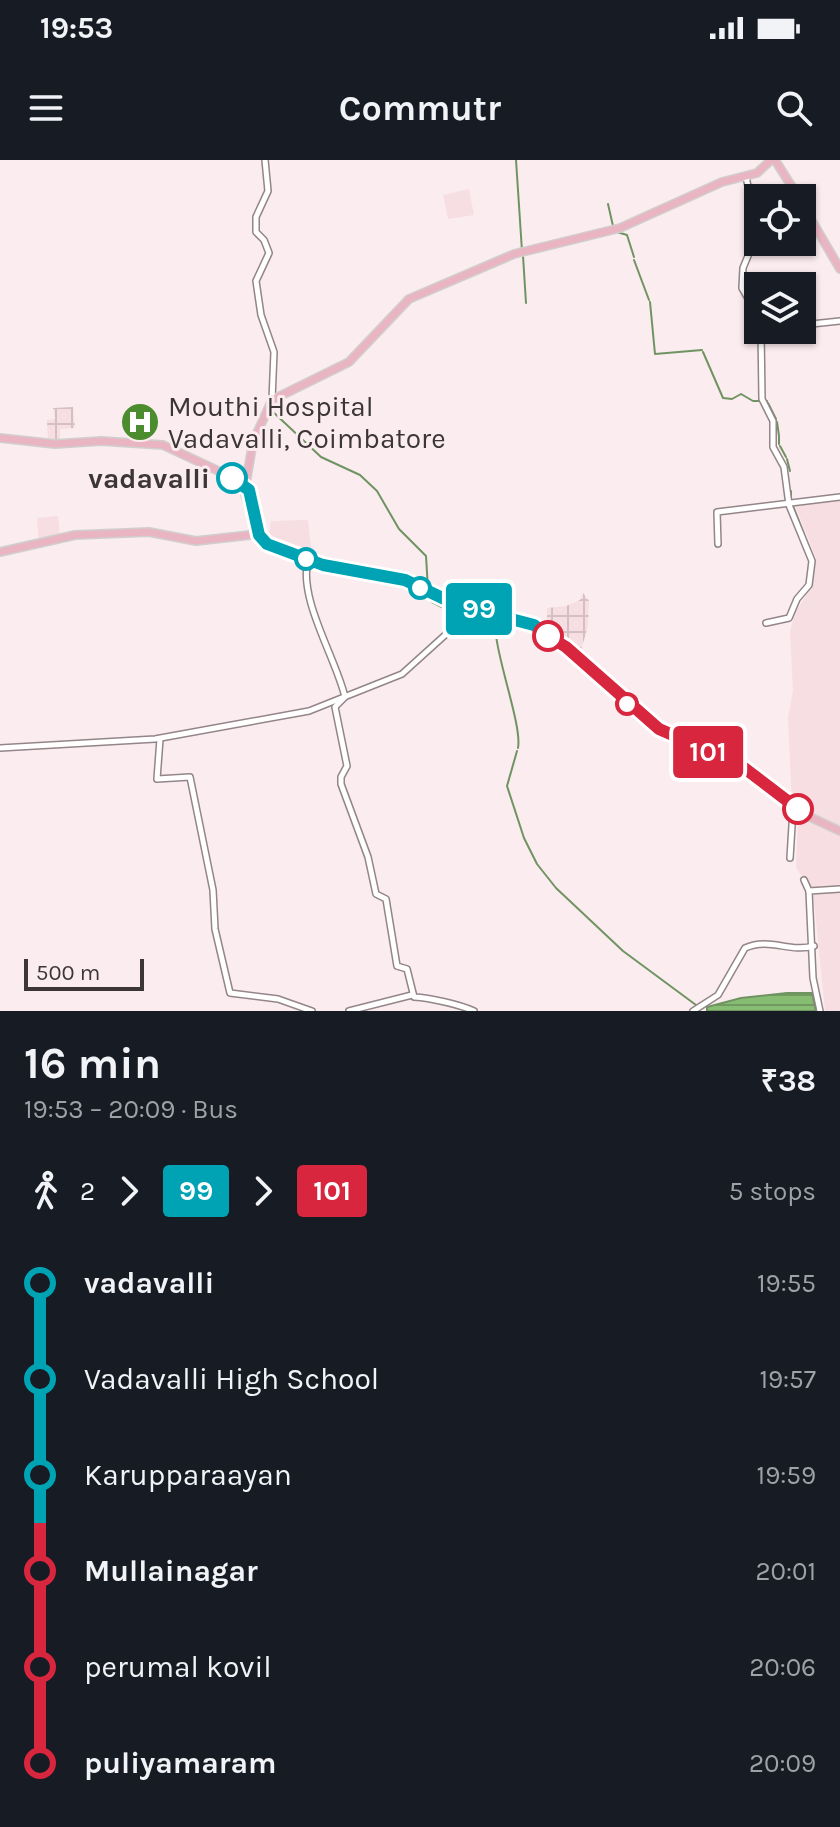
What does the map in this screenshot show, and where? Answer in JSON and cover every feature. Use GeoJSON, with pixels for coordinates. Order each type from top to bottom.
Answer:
{"type":"FeatureCollection","features":[{"type":"Feature","properties":{"kind":"main road"},"geometry":{"type":"LineString","coordinates":[[254,534],[246,490],[247,473],[251,449],[272,400],[349,362],[391,313],[409,299],[514,254],[604,234],[722,182],[763,170],[773,160],[789,184]]}},
{"type":"Feature","properties":{"kind":"main road"},"geometry":{"type":"LineString","coordinates":[[816,228],[840,269]]}},
{"type":"Feature","properties":{"kind":"main road"},"geometry":{"type":"LineString","coordinates":[[0,438],[55,444],[94,442],[166,447],[232,479],[246,490]]}},
{"type":"Feature","properties":{"kind":"main road"},"geometry":{"type":"LineString","coordinates":[[246,490],[251,449]]}},
{"type":"Feature","properties":{"kind":"main road"},"geometry":{"type":"LineString","coordinates":[[232,479],[247,473]]}},
{"type":"Feature","properties":{"kind":"main road"},"geometry":{"type":"LineString","coordinates":[[0,552],[89,534],[149,532],[196,541],[254,534],[308,560],[393,577],[472,615],[537,629],[568,651],[655,729],[745,771],[793,809],[840,830]]}},
{"type":"Feature","properties":{"kind":"main road"},"geometry":{"type":"LineString","coordinates":[[472,615],[538,627],[659,729],[739,764],[791,805],[840,830]]}},
{"type":"Feature","properties":{"kind":"street"},"geometry":{"type":"LineString","coordinates":[[265,160],[268,191],[255,222],[256,232],[264,240],[269,253],[256,283],[261,315],[274,352],[272,400]]}},
{"type":"Feature","properties":{"kind":"street"},"geometry":{"type":"LineString","coordinates":[[744,292],[743,268],[757,234],[746,176]]}},
{"type":"Feature","properties":{"kind":"street"},"geometry":{"type":"LineString","coordinates":[[816,324],[840,321]]}},
{"type":"Feature","properties":{"kind":"street"},"geometry":{"type":"LineString","coordinates":[[761,344],[762,400],[773,421],[772,440],[784,467],[789,505],[812,561],[812,578],[788,619],[766,623]]}},
{"type":"Feature","properties":{"kind":"street"},"geometry":{"type":"LineString","coordinates":[[718,544],[717,512],[840,497]]}},
{"type":"Feature","properties":{"kind":"street"},"geometry":{"type":"LineString","coordinates":[[308,560],[312,600],[345,697]]}},
{"type":"Feature","properties":{"kind":"street"},"geometry":{"type":"LineString","coordinates":[[0,748],[160,739],[284,717],[402,674],[452,628],[463,628],[472,615]]}},
{"type":"Feature","properties":{"kind":"street"},"geometry":{"type":"LineString","coordinates":[[345,697],[335,707],[347,766],[341,784],[368,857],[376,894],[386,899],[397,966],[407,969],[412,995]]}},
{"type":"Feature","properties":{"kind":"street"},"geometry":{"type":"LineString","coordinates":[[160,739],[157,779],[190,777],[213,890],[215,929],[230,993],[278,999],[312,1011]]}},
{"type":"Feature","properties":{"kind":"street"},"geometry":{"type":"LineString","coordinates":[[790,858],[793,809]]}},
{"type":"Feature","properties":{"kind":"street"},"geometry":{"type":"LineString","coordinates":[[804,880],[809,891],[814,946],[813,978],[820,1011]]}},
{"type":"Feature","properties":{"kind":"street"},"geometry":{"type":"LineString","coordinates":[[809,891],[840,889]]}},
{"type":"Feature","properties":{"kind":"street"},"geometry":{"type":"LineString","coordinates":[[699,1009],[723,989],[745,948],[767,943],[794,950],[814,946]]}},
{"type":"Feature","properties":{"kind":"street"},"geometry":{"type":"LineString","coordinates":[[349,1011],[412,995],[474,1011]]}},
{"type":"Feature","properties":{"kind":"shaded area"},"geometry":{"type":"Polygon","coordinates":[[[469,189],[474,215],[448,219],[443,195],[469,189]]]}},
{"type":"Feature","properties":{"kind":"shaded area"},"geometry":{"type":"Polygon","coordinates":[[[73,407],[75,428],[60,429],[60,442],[48,443],[47,420],[55,419],[53,408],[73,407]]]}},
{"type":"Feature","properties":{"kind":"shaded area"},"geometry":{"type":"Polygon","coordinates":[[[840,500],[840,826],[792,804],[788,718],[793,691],[790,631],[795,613],[812,586],[816,558],[795,505],[840,500]]]}},
{"type":"Feature","properties":{"kind":"shaded area"},"geometry":{"type":"Polygon","coordinates":[[[58,516],[60,535],[39,543],[37,518],[58,516]]]}},
{"type":"Feature","properties":{"kind":"shaded area"},"geometry":{"type":"Polygon","coordinates":[[[308,520],[312,558],[268,540],[271,521],[308,520]]]}},
{"type":"Feature","properties":{"kind":"shaded area"},"geometry":{"type":"Polygon","coordinates":[[[583,593],[589,601],[588,626],[579,657],[561,642],[557,622],[547,622],[547,608],[566,606],[580,600],[583,593]]]}},
{"type":"Feature","properties":{"kind":"shaded area"},"geometry":{"type":"Polygon","coordinates":[[[795,812],[840,833],[840,1011],[825,1011],[813,891],[796,868],[798,817],[795,812]]]}},
{"type":"Feature","properties":{"kind":"shaded area"},"geometry":{"type":"Polygon","coordinates":[[[812,993],[816,1011],[707,1011],[707,1007],[741,998],[812,993]]]}},
{"type":"Feature","properties":{"kind":"waterway"},"geometry":{"type":"LineString","coordinates":[[516,160],[522,251]]}},
{"type":"Feature","properties":{"kind":"waterway"},"geometry":{"type":"LineString","coordinates":[[608,204],[613,226]]}},
{"type":"Feature","properties":{"kind":"waterway"},"geometry":{"type":"LineString","coordinates":[[617,232],[627,235],[634,257]]}},
{"type":"Feature","properties":{"kind":"waterway"},"geometry":{"type":"LineString","coordinates":[[523,256],[526,303]]}},
{"type":"Feature","properties":{"kind":"waterway"},"geometry":{"type":"LineString","coordinates":[[634,260],[649,300]]}},
{"type":"Feature","properties":{"kind":"waterway"},"geometry":{"type":"LineString","coordinates":[[650,302],[655,354],[702,350]]}},
{"type":"Feature","properties":{"kind":"waterway"},"geometry":{"type":"LineString","coordinates":[[703,352],[723,398],[732,399],[741,394],[753,401],[767,401]]}},
{"type":"Feature","properties":{"kind":"waterway"},"geometry":{"type":"LineString","coordinates":[[768,403],[776,419]]}},
{"type":"Feature","properties":{"kind":"waterway"},"geometry":{"type":"LineString","coordinates":[[271,410],[321,457],[360,475],[377,491],[399,529],[426,556],[428,589]]}},
{"type":"Feature","properties":{"kind":"waterway"},"geometry":{"type":"LineString","coordinates":[[777,422],[779,436]]}},
{"type":"Feature","properties":{"kind":"waterway"},"geometry":{"type":"LineString","coordinates":[[779,437],[779,444]]}},
{"type":"Feature","properties":{"kind":"waterway"},"geometry":{"type":"LineString","coordinates":[[780,446],[786,457]]}},
{"type":"Feature","properties":{"kind":"waterway"},"geometry":{"type":"LineString","coordinates":[[787,459],[790,471]]}},
{"type":"Feature","properties":{"kind":"waterway"},"geometry":{"type":"LineString","coordinates":[[791,491],[791,501]]}},
{"type":"Feature","properties":{"kind":"waterway"},"geometry":{"type":"LineString","coordinates":[[793,506],[804,534]]}},
{"type":"Feature","properties":{"kind":"waterway"},"geometry":{"type":"LineString","coordinates":[[429,596],[432,602],[496,635],[517,726],[518,748]]}},
{"type":"Feature","properties":{"kind":"waterway"},"geometry":{"type":"LineString","coordinates":[[517,751],[507,786],[524,838],[537,864],[556,888],[623,951],[696,1005]]}},
{"type":"Feature","properties":{"kind":"bus line","name":"99"},"geometry":{"type":"LineString","coordinates":[[232,478],[249,490],[259,535],[267,544],[323,565],[405,580],[457,605],[534,625],[548,636]]}},
{"type":"Feature","properties":{"kind":"bus line","name":"101"},"geometry":{"type":"LineString","coordinates":[[548,636],[566,647],[666,734],[739,764],[798,809]]}},
{"type":"Feature","properties":{"kind":"place","name":"Mouthi Hospital Vadavalli, Coimbatore"},"geometry":{"type":"Point","coordinates":[140,422]}},
{"type":"Feature","properties":{"kind":"place","name":"vadavalli"},"geometry":{"type":"Point","coordinates":[232,478]}}]}
